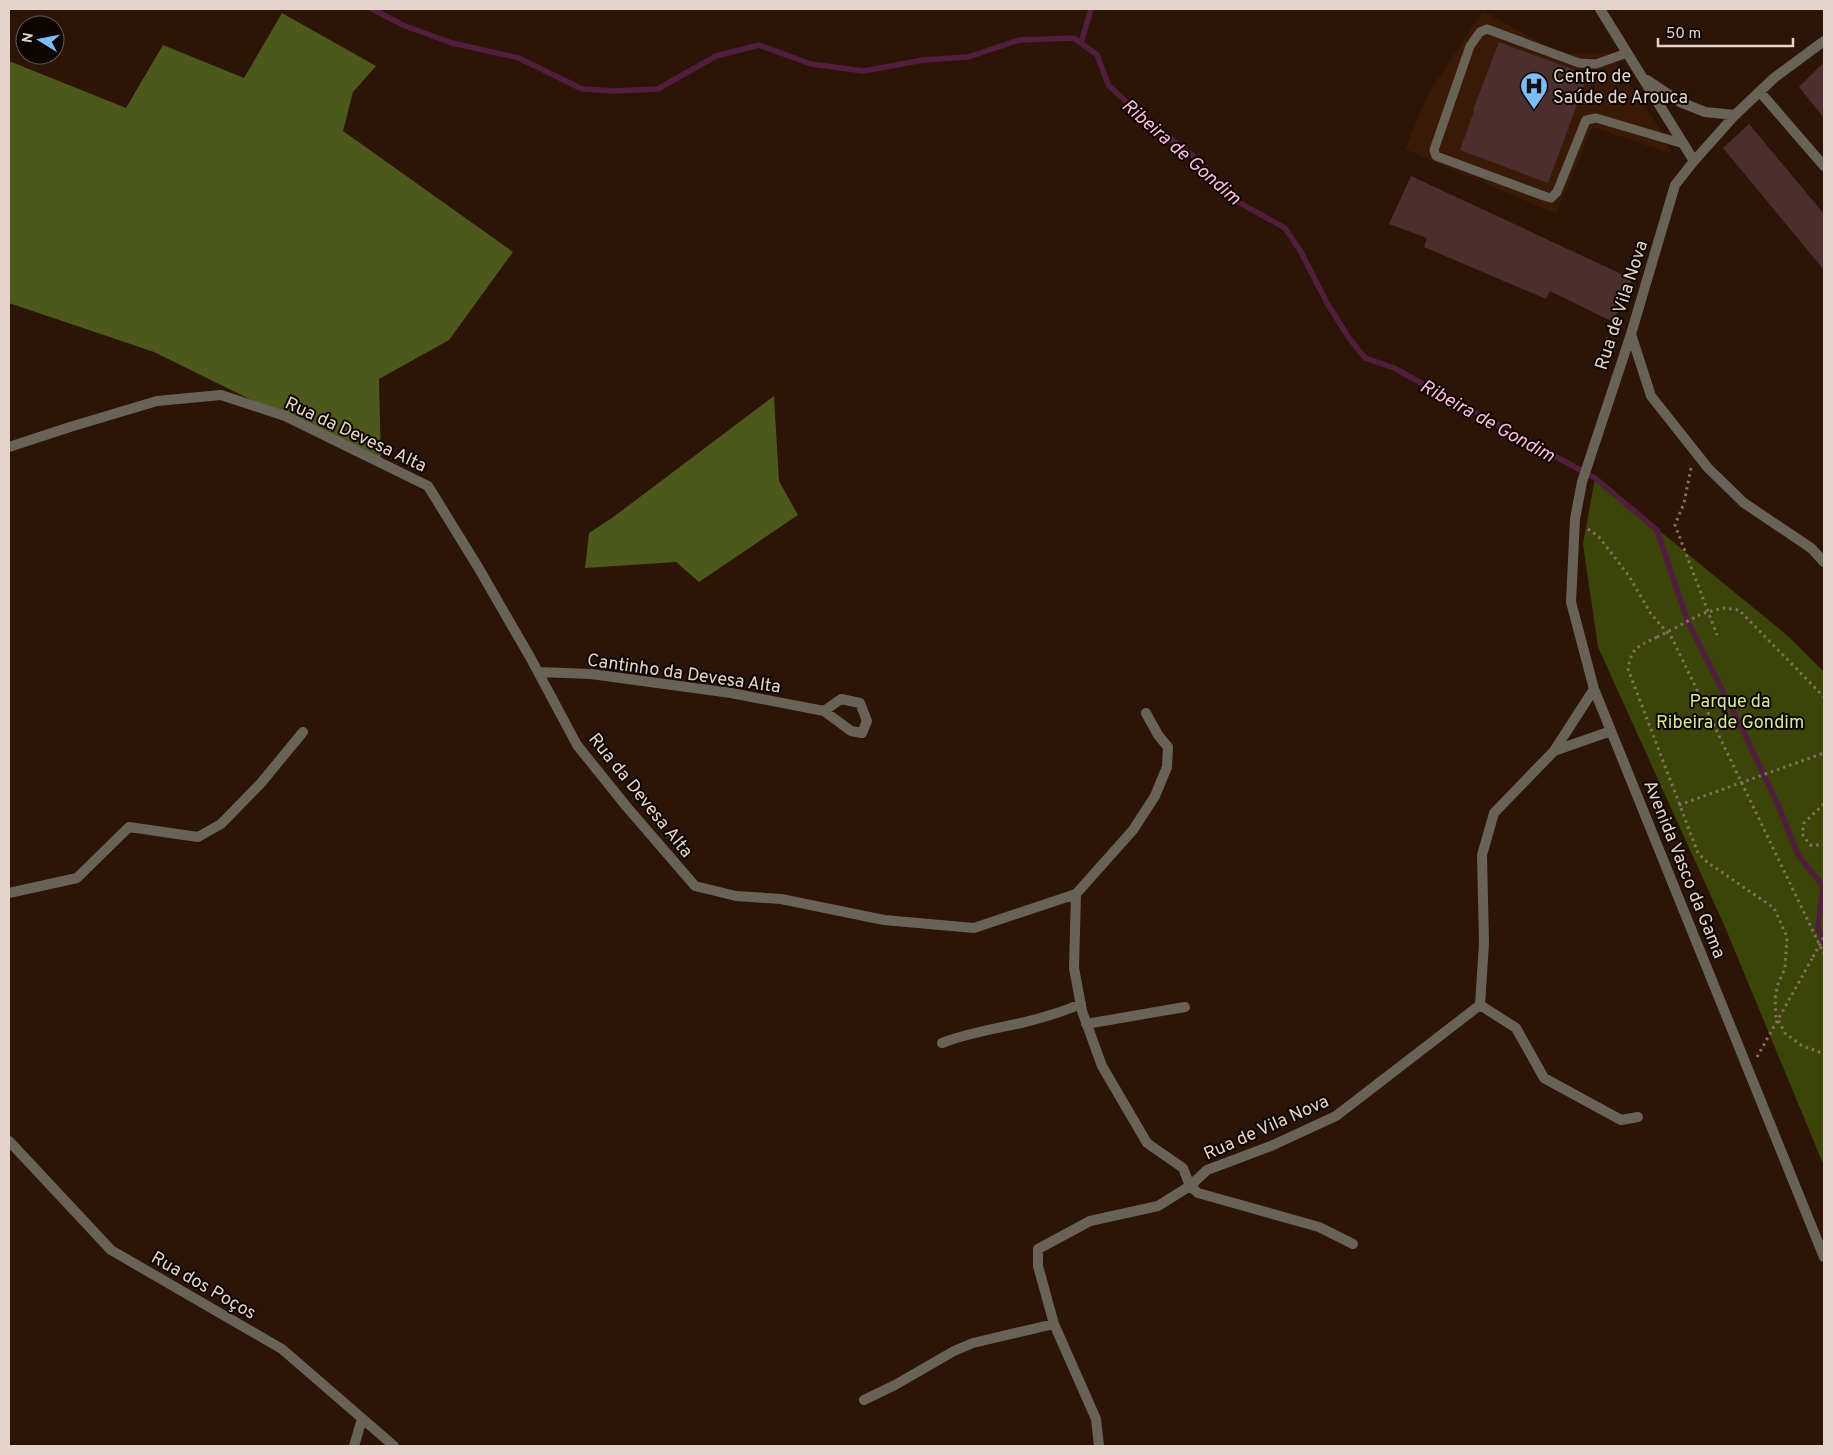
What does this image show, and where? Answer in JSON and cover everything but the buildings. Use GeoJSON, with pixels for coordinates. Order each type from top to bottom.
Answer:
{"type":"FeatureCollection","features":[{"type":"Feature","properties":{"kind":"street"},"geometry":{"type":"LineString","coordinates":[[1600,9],[1694,161]]}},
{"type":"Feature","properties":{"kind":"street","name":"Rua de Vila Nova"},"geometry":{"type":"LineString","coordinates":[[1582,482],[1631,334],[1675,185],[1734,115],[1774,78],[1824,41]]}},
{"type":"Feature","properties":{"kind":"street"},"geometry":{"type":"LineString","coordinates":[[1643,78],[1680,102],[1705,112],[1734,115]]}},
{"type":"Feature","properties":{"kind":"street"},"geometry":{"type":"LineString","coordinates":[[1760,92],[1824,166]]}},
{"type":"Feature","properties":{"kind":"street"},"geometry":{"type":"LineString","coordinates":[[1631,334],[1651,396],[1708,468],[1744,503],[1811,548],[1824,562]]}},
{"type":"Feature","properties":{"kind":"street","name":"Rua da Devesa Alta"},"geometry":{"type":"LineString","coordinates":[[9,447],[157,401],[222,396],[285,416],[428,486],[478,567],[577,745],[626,806],[695,886],[736,896],[781,899],[884,920],[974,928],[1076,894]]}},
{"type":"Feature","properties":{"kind":"street","name":"Avenida Vasco da Gama"},"geometry":{"type":"LineString","coordinates":[[1582,482],[1575,519],[1571,602],[1594,689],[1824,1257]]}},
{"type":"Feature","properties":{"kind":"street","name":"Cantinho da Devesa Alta"},"geometry":{"type":"LineString","coordinates":[[538,672],[591,674],[676,685],[731,693],[824,711]]}},
{"type":"Feature","properties":{"kind":"street"},"geometry":{"type":"LineString","coordinates":[[1594,689],[1554,751],[1494,813],[1482,855],[1484,943],[1480,1005],[1516,1028],[1544,1078],[1621,1120],[1638,1118]]}},
{"type":"Feature","properties":{"kind":"street"},"geometry":{"type":"LineString","coordinates":[[1146,713],[1158,735],[1168,747],[1167,767],[1155,796],[1132,830],[1076,894],[1074,968],[1086,1024],[1102,1066],[1147,1143],[1183,1168],[1190,1186],[1198,1193],[1320,1227],[1353,1244]]}},
{"type":"Feature","properties":{"kind":"street"},"geometry":{"type":"LineString","coordinates":[[1554,751],[1611,731]]}},
{"type":"Feature","properties":{"kind":"street"},"geometry":{"type":"LineString","coordinates":[[9,893],[78,878],[129,827],[198,837],[221,824],[261,783],[303,732]]}},
{"type":"Feature","properties":{"kind":"street"},"geometry":{"type":"LineString","coordinates":[[942,1043],[964,1035],[1040,1018],[1081,1004]]}},
{"type":"Feature","properties":{"kind":"street","name":"Rua de Vila Nova"},"geometry":{"type":"LineString","coordinates":[[1099,1446],[1096,1419],[1054,1324],[1038,1266],[1038,1249],[1090,1221],[1158,1206],[1190,1186],[1207,1170],[1271,1146],[1336,1116],[1480,1005]]}},
{"type":"Feature","properties":{"kind":"street"},"geometry":{"type":"LineString","coordinates":[[1086,1024],[1185,1007]]}},
{"type":"Feature","properties":{"kind":"street","name":"Rua dos Poços"},"geometry":{"type":"LineString","coordinates":[[9,1141],[111,1250],[282,1349],[394,1446]]}},
{"type":"Feature","properties":{"kind":"street"},"geometry":{"type":"LineString","coordinates":[[864,1400],[973,1342],[1054,1324]]}},
{"type":"Feature","properties":{"kind":"street"},"geometry":{"type":"LineString","coordinates":[[354,1446],[362,1419]]}},
{"type":"Feature","properties":{"kind":"lane"},"geometry":{"type":"LineString","coordinates":[[1627,53],[1596,64],[1579,63],[1487,29],[1480,32],[1470,46],[1434,150],[1436,156],[1551,198],[1557,192],[1586,120],[1596,118],[1684,144]]}},
{"type":"Feature","properties":{"kind":"path"},"geometry":{"type":"LineString","coordinates":[[1694,451],[1684,503],[1675,525],[1717,634]]}},
{"type":"Feature","properties":{"kind":"path"},"geometry":{"type":"LineString","coordinates":[[1575,519],[1599,537],[1629,576],[1651,614],[1672,638],[1824,954]]}},
{"type":"Feature","properties":{"kind":"path"},"geometry":{"type":"LineString","coordinates":[[1824,697],[1739,610],[1723,608],[1708,612],[1638,647],[1630,656],[1628,669],[1698,852],[1707,862],[1774,908],[1787,937],[1785,968],[1778,984],[1775,998],[1776,1016],[1785,1033],[1801,1045],[1824,1054]]}},
{"type":"Feature","properties":{"kind":"path"},"geometry":{"type":"LineString","coordinates":[[1680,805],[1824,752]]}},
{"type":"Feature","properties":{"kind":"path"},"geometry":{"type":"LineString","coordinates":[[1824,804],[1804,823],[1802,834],[1810,845],[1824,845]]}},
{"type":"Feature","properties":{"kind":"path"},"geometry":{"type":"LineString","coordinates":[[1749,1071],[1824,936]]}},
{"type":"Feature","properties":{"kind":"shaded area","name":"Centro de Saúde de Arouca"},"geometry":{"type":"Polygon","coordinates":[[[1483,11],[1557,52],[1570,54],[1609,53],[1659,128],[1672,154],[1592,127],[1556,214],[1405,149],[1428,94],[1483,11]]]}},
{"type":"Feature","properties":{"kind":"green space"},"geometry":{"type":"Polygon","coordinates":[[[282,13],[376,66],[353,92],[343,131],[513,252],[449,340],[379,379],[381,464],[154,352],[9,303],[9,61],[126,108],[163,45],[244,78],[282,13]]]}},
{"type":"Feature","properties":{"kind":"green space"},"geometry":{"type":"Polygon","coordinates":[[[774,396],[779,481],[798,515],[699,582],[676,562],[585,568],[589,533],[612,518],[774,396]]]}},
{"type":"Feature","properties":{"kind":"green space","name":"Parque da Ribeira de Gondim"},"geometry":{"type":"Polygon","coordinates":[[[1595,478],[1789,637],[1824,672],[1824,1166],[1725,927],[1598,647],[1583,544],[1595,478]]]}},
{"type":"Feature","properties":{"kind":"waterway","name":"Ribeira de Gondim"},"geometry":{"type":"LineString","coordinates":[[372,9],[405,26],[452,43],[519,58],[582,89],[614,91],[658,89],[716,56],[759,45],[811,64],[864,71],[923,60],[968,57],[1019,40],[1074,38],[1097,55],[1109,86],[1142,116],[1193,156],[1240,203],[1285,228],[1301,252],[1327,303],[1349,338],[1365,358],[1394,368],[1595,478],[1657,530],[1688,622],[1746,737],[1778,805],[1798,855],[1823,886],[1818,928],[1824,943]]}},
{"type":"Feature","properties":{"kind":"waterway"},"geometry":{"type":"LineString","coordinates":[[1081,43],[1091,9]]}},
{"type":"Feature","properties":{"kind":"place","name":"Centro de Saúde de Arouca"},"geometry":{"type":"Point","coordinates":[1534,110]}}]}
